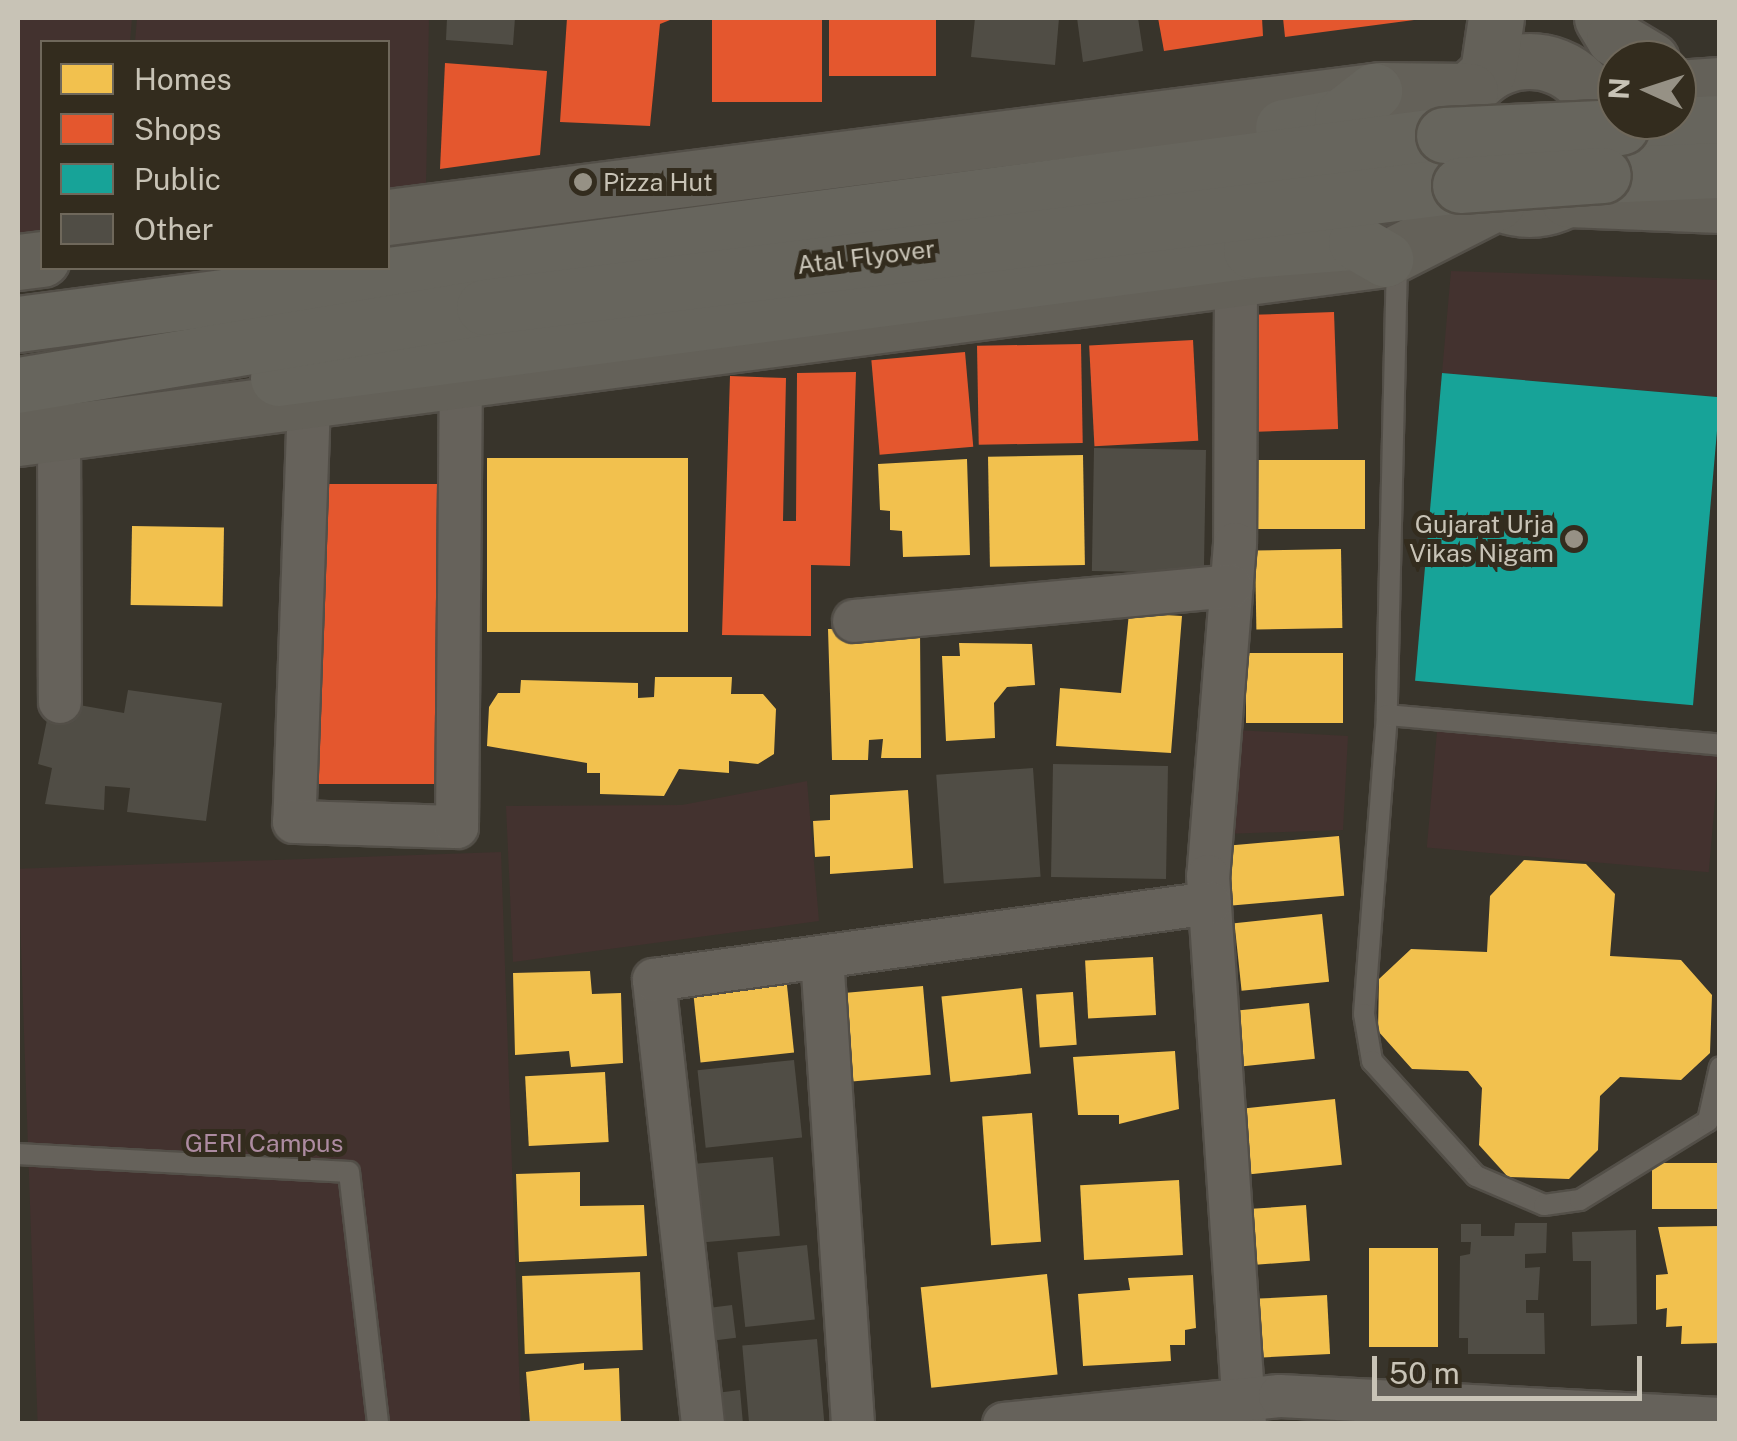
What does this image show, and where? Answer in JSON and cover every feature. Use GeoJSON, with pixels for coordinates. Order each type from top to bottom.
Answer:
{"type":"FeatureCollection","features":[{"type":"Feature","properties":{"kind":"main road"},"geometry":{"type":"LineString","coordinates":[[390,241],[1315,123],[1374,91]]}},
{"type":"Feature","properties":{"kind":"main road","name":"Atal Flyover"},"geometry":{"type":"LineString","coordinates":[[390,268],[1457,109],[1597,96]]}},
{"type":"Feature","properties":{"kind":"main road","name":"Atal Flyover"},"geometry":{"type":"LineString","coordinates":[[18,384],[484,307],[1225,210],[1720,170]]}},
{"type":"Feature","properties":{"kind":"main road"},"geometry":{"type":"LineString","coordinates":[[31,428],[1373,252]]}},
{"type":"Feature","properties":{"kind":"main road"},"geometry":{"type":"LineString","coordinates":[[18,294],[166,270]]}},
{"type":"Feature","properties":{"kind":"main road","name":"Atal Flyover"},"geometry":{"type":"LineString","coordinates":[[18,324],[379,270]]}},
{"type":"Feature","properties":{"kind":"street"},"geometry":{"type":"LineString","coordinates":[[1496,18],[1457,109],[1456,150],[1464,172],[1496,202],[1522,210],[1568,200],[1720,205]]}},
{"type":"Feature","properties":{"kind":"street"},"geometry":{"type":"LineString","coordinates":[[1602,18],[1617,40]]}},
{"type":"Feature","properties":{"kind":"street"},"geometry":{"type":"LineString","coordinates":[[1457,109],[1520,60],[1580,67],[1604,140],[1598,163],[1568,200]]}},
{"type":"Feature","properties":{"kind":"street"},"geometry":{"type":"LineString","coordinates":[[390,217],[1374,91],[1457,109]]}},
{"type":"Feature","properties":{"kind":"street"},"geometry":{"type":"LineString","coordinates":[[60,702],[31,428],[309,402],[1236,282],[1373,252],[1496,202]]}},
{"type":"Feature","properties":{"kind":"street"},"geometry":{"type":"LineString","coordinates":[[1236,282],[1231,586],[1210,904],[1241,1410]]}},
{"type":"Feature","properties":{"kind":"street"},"geometry":{"type":"LineString","coordinates":[[309,402],[294,822],[457,827],[461,383]]}},
{"type":"Feature","properties":{"kind":"street"},"geometry":{"type":"LineString","coordinates":[[854,621],[1231,586]]}},
{"type":"Feature","properties":{"kind":"street"},"geometry":{"type":"LineString","coordinates":[[703,1424],[654,980],[1210,904]]}},
{"type":"Feature","properties":{"kind":"street"},"geometry":{"type":"LineString","coordinates":[[822,957],[853,1424]]}},
{"type":"Feature","properties":{"kind":"street"},"geometry":{"type":"LineString","coordinates":[[1004,1424],[1241,1410],[1720,1420]]}},
{"type":"Feature","properties":{"kind":"lane"},"geometry":{"type":"LineString","coordinates":[[1373,252],[1386,715],[1364,1014],[1372,1060],[1476,1176],[1544,1205],[1580,1200],[1708,1121],[1720,1067]]}},
{"type":"Feature","properties":{"kind":"lane"},"geometry":{"type":"LineString","coordinates":[[1386,715],[1720,745]]}},
{"type":"Feature","properties":{"kind":"lane"},"geometry":{"type":"LineString","coordinates":[[18,1154],[349,1172],[378,1424]]}},
{"type":"Feature","properties":{"kind":"green space"},"geometry":{"type":"Polygon","coordinates":[[[18,18],[132,18],[130,40],[40,40],[40,232],[18,234],[18,18]]]}},
{"type":"Feature","properties":{"kind":"green space"},"geometry":{"type":"Polygon","coordinates":[[[137,18],[429,18],[426,188],[390,193],[390,40],[135,40],[137,18]]]}},
{"type":"Feature","properties":{"kind":"green space"},"geometry":{"type":"Polygon","coordinates":[[[1451,271],[1719,280],[1719,397],[1442,373],[1451,271]]]}},
{"type":"Feature","properties":{"kind":"green space"},"geometry":{"type":"Polygon","coordinates":[[[1236,730],[1348,736],[1343,830],[1223,834],[1236,730]]]}},
{"type":"Feature","properties":{"kind":"green space"},"geometry":{"type":"Polygon","coordinates":[[[1437,731],[1719,756],[1709,872],[1427,848],[1437,731]]]}},
{"type":"Feature","properties":{"kind":"green space"},"geometry":{"type":"Polygon","coordinates":[[[807,781],[819,921],[513,962],[506,806],[682,805],[807,781]]]}},
{"type":"Feature","properties":{"kind":"green space","name":"GERI Campus"},"geometry":{"type":"Polygon","coordinates":[[[501,852],[521,1423],[38,1424],[18,869],[501,852]]]}},
{"type":"Feature","properties":{"kind":"building: Homes"},"geometry":{"type":"Polygon","coordinates":[[[1083,455],[1085,565],[990,567],[988,457],[1083,455]]]}},
{"type":"Feature","properties":{"kind":"building: Homes"},"geometry":{"type":"Polygon","coordinates":[[[487,458],[688,458],[688,632],[487,632],[487,458]]]}},
{"type":"Feature","properties":{"kind":"building: Homes"},"geometry":{"type":"Polygon","coordinates":[[[967,459],[970,555],[903,557],[902,531],[890,530],[890,511],[880,510],[878,464],[967,459]]]}},
{"type":"Feature","properties":{"kind":"building: Homes"},"geometry":{"type":"Polygon","coordinates":[[[1256,460],[1365,460],[1365,529],[1256,529],[1256,460]]]}},
{"type":"Feature","properties":{"kind":"building: Homes"},"geometry":{"type":"Polygon","coordinates":[[[132,526],[224,528],[223,607],[131,605],[132,526]]]}},
{"type":"Feature","properties":{"kind":"building: Homes"},"geometry":{"type":"Polygon","coordinates":[[[1341,549],[1342,628],[1256,629],[1255,551],[1341,549]]]}},
{"type":"Feature","properties":{"kind":"building: Homes"},"geometry":{"type":"Polygon","coordinates":[[[1129,613],[1182,616],[1171,753],[1056,746],[1060,688],[1121,693],[1129,613]]]}},
{"type":"Feature","properties":{"kind":"building: Homes"},"geometry":{"type":"Polygon","coordinates":[[[828,629],[920,630],[921,758],[881,758],[883,739],[869,740],[868,760],[832,760],[828,629]]]}},
{"type":"Feature","properties":{"kind":"building: Homes"},"geometry":{"type":"Polygon","coordinates":[[[959,643],[1032,644],[1035,685],[1007,687],[994,703],[995,738],[946,741],[942,656],[960,656],[959,643]]]}},
{"type":"Feature","properties":{"kind":"building: Homes"},"geometry":{"type":"Polygon","coordinates":[[[1246,653],[1343,653],[1343,723],[1246,723],[1246,653]]]}},
{"type":"Feature","properties":{"kind":"building: Homes"},"geometry":{"type":"Polygon","coordinates":[[[655,677],[732,677],[731,694],[763,694],[776,709],[774,754],[758,764],[729,761],[729,773],[679,769],[664,796],[600,794],[600,773],[587,773],[587,763],[487,746],[489,707],[498,693],[520,693],[521,680],[638,683],[638,698],[654,697],[655,677]]]}},
{"type":"Feature","properties":{"kind":"building: Homes"},"geometry":{"type":"Polygon","coordinates":[[[908,790],[913,868],[830,874],[830,856],[815,857],[813,821],[830,820],[830,795],[908,790]]]}},
{"type":"Feature","properties":{"kind":"building: Homes"},"geometry":{"type":"Polygon","coordinates":[[[1339,836],[1344,896],[1224,906],[1218,847],[1339,836]]]}},
{"type":"Feature","properties":{"kind":"building: Homes"},"geometry":{"type":"Polygon","coordinates":[[[1524,860],[1586,864],[1615,894],[1610,956],[1681,960],[1712,995],[1710,1053],[1681,1080],[1620,1077],[1600,1096],[1598,1150],[1569,1179],[1508,1177],[1479,1145],[1482,1088],[1468,1071],[1412,1069],[1378,1031],[1379,979],[1411,949],[1487,952],[1490,896],[1524,860]]]}},
{"type":"Feature","properties":{"kind":"building: Homes"},"geometry":{"type":"Polygon","coordinates":[[[1322,914],[1329,982],[1242,991],[1234,923],[1322,914]]]}},
{"type":"Feature","properties":{"kind":"building: Homes"},"geometry":{"type":"Polygon","coordinates":[[[1153,957],[1156,1015],[1088,1018],[1085,961],[1153,957]]]}},
{"type":"Feature","properties":{"kind":"building: Homes"},"geometry":{"type":"Polygon","coordinates":[[[590,971],[592,994],[621,993],[623,1063],[571,1067],[569,1051],[515,1055],[513,973],[590,971]]]}},
{"type":"Feature","properties":{"kind":"building: Homes"},"geometry":{"type":"Polygon","coordinates":[[[786,976],[794,1053],[701,1062],[693,986],[786,976]]]}},
{"type":"Feature","properties":{"kind":"building: Homes"},"geometry":{"type":"Polygon","coordinates":[[[923,986],[931,1075],[846,1082],[838,993],[923,986]]]}},
{"type":"Feature","properties":{"kind":"building: Homes"},"geometry":{"type":"Polygon","coordinates":[[[1022,988],[1031,1074],[950,1082],[941,996],[1022,988]]]}},
{"type":"Feature","properties":{"kind":"building: Homes"},"geometry":{"type":"Polygon","coordinates":[[[1073,992],[1077,1045],[1040,1047],[1036,995],[1073,992]]]}},
{"type":"Feature","properties":{"kind":"building: Homes"},"geometry":{"type":"Polygon","coordinates":[[[1309,1003],[1315,1059],[1243,1066],[1237,1011],[1309,1003]]]}},
{"type":"Feature","properties":{"kind":"building: Homes"},"geometry":{"type":"Polygon","coordinates":[[[1175,1051],[1179,1109],[1119,1124],[1119,1115],[1078,1115],[1073,1057],[1175,1051]]]}},
{"type":"Feature","properties":{"kind":"building: Homes"},"geometry":{"type":"Polygon","coordinates":[[[605,1072],[609,1142],[529,1146],[525,1076],[605,1072]]]}},
{"type":"Feature","properties":{"kind":"building: Homes"},"geometry":{"type":"Polygon","coordinates":[[[1335,1099],[1342,1165],[1250,1174],[1244,1109],[1335,1099]]]}},
{"type":"Feature","properties":{"kind":"building: Homes"},"geometry":{"type":"Polygon","coordinates":[[[1032,1113],[1041,1242],[991,1245],[982,1116],[1032,1113]]]}},
{"type":"Feature","properties":{"kind":"building: Homes"},"geometry":{"type":"Polygon","coordinates":[[[1652,1163],[1720,1163],[1720,1209],[1652,1209],[1652,1163]]]}},
{"type":"Feature","properties":{"kind":"building: Homes"},"geometry":{"type":"Polygon","coordinates":[[[580,1172],[580,1206],[644,1205],[647,1256],[519,1262],[516,1174],[580,1172]]]}},
{"type":"Feature","properties":{"kind":"building: Homes"},"geometry":{"type":"Polygon","coordinates":[[[1179,1180],[1183,1255],[1084,1260],[1080,1185],[1179,1180]]]}},
{"type":"Feature","properties":{"kind":"building: Homes"},"geometry":{"type":"Polygon","coordinates":[[[1306,1205],[1310,1261],[1252,1265],[1248,1209],[1306,1205]]]}},
{"type":"Feature","properties":{"kind":"building: Homes"},"geometry":{"type":"Polygon","coordinates":[[[1720,1226],[1720,1343],[1681,1344],[1682,1326],[1666,1327],[1667,1308],[1656,1310],[1656,1275],[1668,1274],[1658,1227],[1720,1226]]]}},
{"type":"Feature","properties":{"kind":"building: Homes"},"geometry":{"type":"Polygon","coordinates":[[[1369,1248],[1438,1248],[1438,1347],[1369,1347],[1369,1248]]]}},
{"type":"Feature","properties":{"kind":"building: Homes"},"geometry":{"type":"Polygon","coordinates":[[[640,1272],[643,1350],[525,1354],[522,1276],[640,1272]]]}},
{"type":"Feature","properties":{"kind":"building: Homes"},"geometry":{"type":"Polygon","coordinates":[[[1047,1274],[1058,1374],[931,1388],[921,1287],[1047,1274]]]}},
{"type":"Feature","properties":{"kind":"building: Homes"},"geometry":{"type":"Polygon","coordinates":[[[1193,1275],[1196,1328],[1185,1330],[1185,1345],[1170,1345],[1171,1361],[1083,1366],[1078,1294],[1130,1290],[1128,1278],[1193,1275]]]}},
{"type":"Feature","properties":{"kind":"building: Homes"},"geometry":{"type":"Polygon","coordinates":[[[1327,1295],[1330,1354],[1262,1357],[1259,1299],[1327,1295]]]}},
{"type":"Feature","properties":{"kind":"building: Homes"},"geometry":{"type":"Polygon","coordinates":[[[584,1363],[584,1370],[619,1368],[621,1424],[530,1424],[526,1372],[584,1363]]]}},
{"type":"Feature","properties":{"kind":"building: Shops"},"geometry":{"type":"Polygon","coordinates":[[[567,18],[675,18],[660,24],[650,126],[560,122],[567,18]]]}},
{"type":"Feature","properties":{"kind":"building: Shops"},"geometry":{"type":"Polygon","coordinates":[[[712,18],[822,18],[822,102],[712,102],[712,18]]]}},
{"type":"Feature","properties":{"kind":"building: Shops"},"geometry":{"type":"Polygon","coordinates":[[[829,18],[936,18],[936,76],[829,76],[829,18]]]}},
{"type":"Feature","properties":{"kind":"building: Shops"},"geometry":{"type":"Polygon","coordinates":[[[1158,18],[1262,18],[1263,36],[1164,51],[1158,18]]]}},
{"type":"Feature","properties":{"kind":"building: Shops"},"geometry":{"type":"Polygon","coordinates":[[[1283,18],[1413,18],[1414,20],[1285,37],[1283,18]]]}},
{"type":"Feature","properties":{"kind":"building: Shops"},"geometry":{"type":"Polygon","coordinates":[[[445,63],[547,71],[540,155],[440,169],[445,63]]]}},
{"type":"Feature","properties":{"kind":"building: Shops"},"geometry":{"type":"Polygon","coordinates":[[[1334,312],[1338,429],[1257,432],[1253,315],[1334,312]]]}},
{"type":"Feature","properties":{"kind":"building: Shops"},"geometry":{"type":"Polygon","coordinates":[[[1193,340],[1198,441],[1094,446],[1089,345],[1193,340]]]}},
{"type":"Feature","properties":{"kind":"building: Shops"},"geometry":{"type":"Polygon","coordinates":[[[1081,344],[1083,443],[979,445],[977,346],[1081,344]]]}},
{"type":"Feature","properties":{"kind":"building: Shops"},"geometry":{"type":"Polygon","coordinates":[[[965,352],[973,447],[880,455],[871,360],[965,352]]]}},
{"type":"Feature","properties":{"kind":"building: Shops"},"geometry":{"type":"Polygon","coordinates":[[[856,372],[850,566],[811,565],[811,636],[722,635],[730,376],[786,378],[783,521],[796,521],[797,373],[856,372]]]}},
{"type":"Feature","properties":{"kind":"building: Shops"},"geometry":{"type":"Polygon","coordinates":[[[314,484],[439,484],[439,784],[314,784],[314,484]]]}},
{"type":"Feature","properties":{"kind":"building: Public","name":"Gujarat Urja Vikas Nigam"},"geometry":{"type":"Polygon","coordinates":[[[1442,373],[1720,397],[1693,705],[1415,681],[1442,373]]]}},
{"type":"Feature","properties":{"kind":"building: Other"},"geometry":{"type":"Polygon","coordinates":[[[447,18],[515,18],[513,45],[446,40],[447,18]]]}},
{"type":"Feature","properties":{"kind":"building: Other"},"geometry":{"type":"Polygon","coordinates":[[[975,18],[1059,18],[1055,65],[971,57],[975,18]]]}},
{"type":"Feature","properties":{"kind":"building: Other"},"geometry":{"type":"Polygon","coordinates":[[[1077,18],[1138,18],[1143,51],[1083,62],[1077,18]]]}},
{"type":"Feature","properties":{"kind":"building: Other"},"geometry":{"type":"Polygon","coordinates":[[[1094,448],[1206,450],[1204,573],[1092,571],[1094,448]]]}},
{"type":"Feature","properties":{"kind":"building: Other"},"geometry":{"type":"Polygon","coordinates":[[[128,690],[222,703],[206,821],[127,812],[130,788],[105,786],[104,810],[45,804],[52,768],[38,764],[51,700],[124,713],[128,690]]]}},
{"type":"Feature","properties":{"kind":"building: Other"},"geometry":{"type":"Polygon","coordinates":[[[1053,764],[1168,766],[1166,879],[1051,877],[1053,764]]]}},
{"type":"Feature","properties":{"kind":"building: Other"},"geometry":{"type":"Polygon","coordinates":[[[1033,768],[1041,877],[944,884],[936,775],[1033,768]]]}},
{"type":"Feature","properties":{"kind":"building: Other"},"geometry":{"type":"Polygon","coordinates":[[[794,1060],[802,1138],[706,1148],[698,1070],[794,1060]]]}},
{"type":"Feature","properties":{"kind":"building: Other"},"geometry":{"type":"Polygon","coordinates":[[[773,1157],[780,1236],[693,1243],[686,1165],[773,1157]]]}},
{"type":"Feature","properties":{"kind":"building: Other"},"geometry":{"type":"Polygon","coordinates":[[[1515,1223],[1547,1223],[1546,1253],[1525,1254],[1525,1268],[1540,1267],[1538,1300],[1526,1300],[1526,1313],[1544,1313],[1545,1354],[1468,1354],[1468,1338],[1459,1338],[1460,1256],[1470,1254],[1471,1242],[1461,1242],[1461,1224],[1481,1224],[1481,1236],[1514,1236],[1515,1223]]]}},
{"type":"Feature","properties":{"kind":"building: Other"},"geometry":{"type":"Polygon","coordinates":[[[1636,1230],[1637,1324],[1591,1326],[1591,1261],[1573,1261],[1572,1232],[1636,1230]]]}},
{"type":"Feature","properties":{"kind":"building: Other"},"geometry":{"type":"Polygon","coordinates":[[[807,1245],[815,1320],[745,1327],[737,1252],[807,1245]]]}},
{"type":"Feature","properties":{"kind":"building: Other"},"geometry":{"type":"Polygon","coordinates":[[[732,1305],[736,1338],[702,1342],[698,1309],[732,1305]]]}},
{"type":"Feature","properties":{"kind":"building: Other"},"geometry":{"type":"Polygon","coordinates":[[[817,1339],[824,1424],[749,1424],[742,1346],[817,1339]]]}},
{"type":"Feature","properties":{"kind":"building: Other"},"geometry":{"type":"Polygon","coordinates":[[[740,1390],[743,1424],[712,1424],[708,1394],[740,1390]]]}},
{"type":"Feature","properties":{"kind":"place","name":"Pizza Hut"},"geometry":{"type":"Point","coordinates":[583,182]}},
{"type":"Feature","properties":{"kind":"place","name":"Gujarat Urja Vikas Nigam"},"geometry":{"type":"Point","coordinates":[1574,539]}}]}
